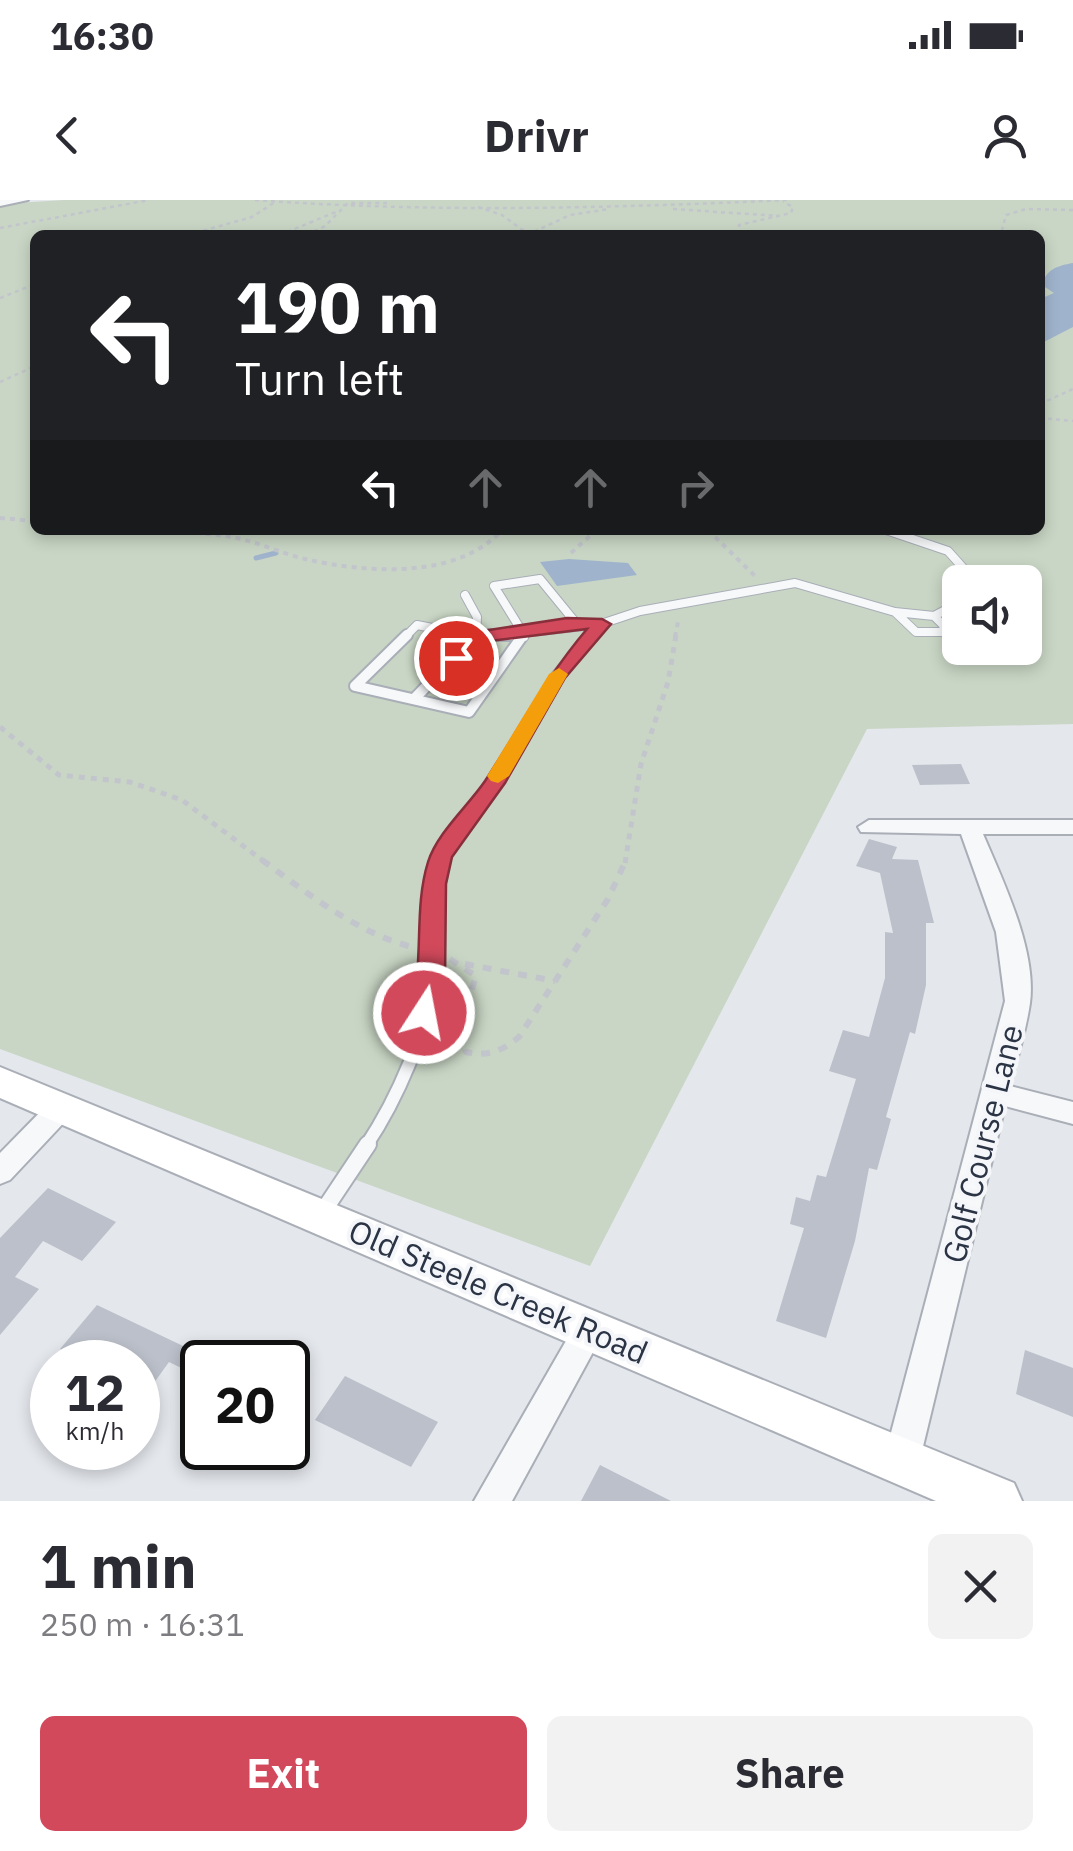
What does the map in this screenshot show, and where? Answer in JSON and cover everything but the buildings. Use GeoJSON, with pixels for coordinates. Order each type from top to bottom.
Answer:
{"type":"FeatureCollection","features":[{"type":"Feature","properties":{"kind":"main road","name":"Old Steele Creek Road"},"geometry":{"type":"LineString","coordinates":[[0,1082],[996,1501]]}},
{"type":"Feature","properties":{"kind":"street"},"geometry":{"type":"LineString","coordinates":[[0,202],[22,200]]}},
{"type":"Feature","properties":{"kind":"street"},"geometry":{"type":"LineString","coordinates":[[869,827],[1073,827]]}},
{"type":"Feature","properties":{"kind":"street","name":"Golf Course Lane"},"geometry":{"type":"LineString","coordinates":[[901,1463],[1018,1000],[1016,952],[970,828]]}},
{"type":"Feature","properties":{"kind":"street"},"geometry":{"type":"LineString","coordinates":[[997,1093],[1073,1114]]}},
{"type":"Feature","properties":{"kind":"street"},"geometry":{"type":"LineString","coordinates":[[0,1172],[62,1107]]}},
{"type":"Feature","properties":{"kind":"street"},"geometry":{"type":"LineString","coordinates":[[492,1501],[589,1330]]}},
{"type":"Feature","properties":{"kind":"lane"},"geometry":{"type":"LineString","coordinates":[[901,535],[948,551],[961,565]]}},
{"type":"Feature","properties":{"kind":"lane"},"geometry":{"type":"LineString","coordinates":[[576,624],[540,579],[494,586],[523,632],[521,646],[469,712],[355,686],[416,625],[476,637],[523,632],[576,624],[602,624],[640,611],[762,587],[813,584],[895,612],[934,616],[942,611]]}},
{"type":"Feature","properties":{"kind":"lane"},"geometry":{"type":"LineString","coordinates":[[414,699],[476,637],[477,617],[466,595]]}},
{"type":"Feature","properties":{"kind":"lane"},"geometry":{"type":"LineString","coordinates":[[895,612],[916,632],[928,634],[945,627],[934,616]]}},
{"type":"Feature","properties":{"kind":"lane"},"geometry":{"type":"LineString","coordinates":[[320,1216],[379,1127],[408,1066],[432,980],[434,884],[440,857],[494,783],[557,676],[602,624]]}},
{"type":"Feature","properties":{"kind":"path"},"geometry":{"type":"LineString","coordinates":[[0,228],[150,200]]}},
{"type":"Feature","properties":{"kind":"path"},"geometry":{"type":"LineString","coordinates":[[255,200],[344,206],[369,201],[403,206],[632,207],[788,200]]}},
{"type":"Feature","properties":{"kind":"path"},"geometry":{"type":"LineString","coordinates":[[206,230],[252,217],[275,202]]}},
{"type":"Feature","properties":{"kind":"path"},"geometry":{"type":"LineString","coordinates":[[739,230],[739,226],[792,210],[782,202]]}},
{"type":"Feature","properties":{"kind":"path"},"geometry":{"type":"LineString","coordinates":[[455,204],[502,214],[523,230]]}},
{"type":"Feature","properties":{"kind":"path"},"geometry":{"type":"LineString","coordinates":[[314,230],[344,206]]}},
{"type":"Feature","properties":{"kind":"path"},"geometry":{"type":"LineString","coordinates":[[537,230],[570,215],[632,207]]}},
{"type":"Feature","properties":{"kind":"path"},"geometry":{"type":"LineString","coordinates":[[646,207],[779,216]]}},
{"type":"Feature","properties":{"kind":"path"},"geometry":{"type":"LineString","coordinates":[[292,230],[341,210]]}},
{"type":"Feature","properties":{"kind":"path"},"geometry":{"type":"LineString","coordinates":[[1002,230],[1006,216],[1015,210],[1073,210]]}},
{"type":"Feature","properties":{"kind":"path"},"geometry":{"type":"LineString","coordinates":[[0,298],[30,286]]}},
{"type":"Feature","properties":{"kind":"path"},"geometry":{"type":"LineString","coordinates":[[0,382],[30,368]]}},
{"type":"Feature","properties":{"kind":"path"},"geometry":{"type":"LineString","coordinates":[[1045,402],[1073,389]]}},
{"type":"Feature","properties":{"kind":"path"},"geometry":{"type":"LineString","coordinates":[[1045,418],[1073,421]]}},
{"type":"Feature","properties":{"kind":"path"},"geometry":{"type":"LineString","coordinates":[[0,518],[30,521]]}},
{"type":"Feature","properties":{"kind":"path"},"geometry":{"type":"LineString","coordinates":[[213,535],[307,560],[382,568],[468,556],[488,546],[498,535]]}},
{"type":"Feature","properties":{"kind":"path"},"geometry":{"type":"LineString","coordinates":[[571,554],[592,535]]}},
{"type":"Feature","properties":{"kind":"path"},"geometry":{"type":"LineString","coordinates":[[714,535],[731,548],[762,587]]}},
{"type":"Feature","properties":{"kind":"path"},"geometry":{"type":"LineString","coordinates":[[462,964],[556,981]]}},
{"type":"Feature","properties":{"kind":"green space"},"geometry":{"type":"Polygon","coordinates":[[[64,200],[1073,200],[1073,724],[867,729],[590,1266],[0,1049],[0,204],[64,200]]]}},
{"type":"Feature","properties":{"kind":"water"},"geometry":{"type":"Polygon","coordinates":[[[1073,263],[1073,327],[1045,341],[1045,297],[1054,293],[1045,287],[1045,278],[1073,263]]]}},
{"type":"Feature","properties":{"kind":"water"},"geometry":{"type":"Polygon","coordinates":[[[569,559],[628,563],[637,575],[557,586],[540,562],[569,559]]]}},
{"type":"Feature","properties":{"kind":"waterway"},"geometry":{"type":"LineString","coordinates":[[256,558],[276,553]]}},
{"type":"Feature","properties":{"kind":"slow traffic"},"geometry":{"type":"LineString","coordinates":[[498,776],[533,711],[559,674]]}},
{"type":"Feature","properties":{"kind":"route"},"geometry":{"type":"LineString","coordinates":[[424,1013],[432,980],[434,884],[440,857],[494,783],[557,676],[602,624],[567,624],[476,637],[456,658]]}}]}
